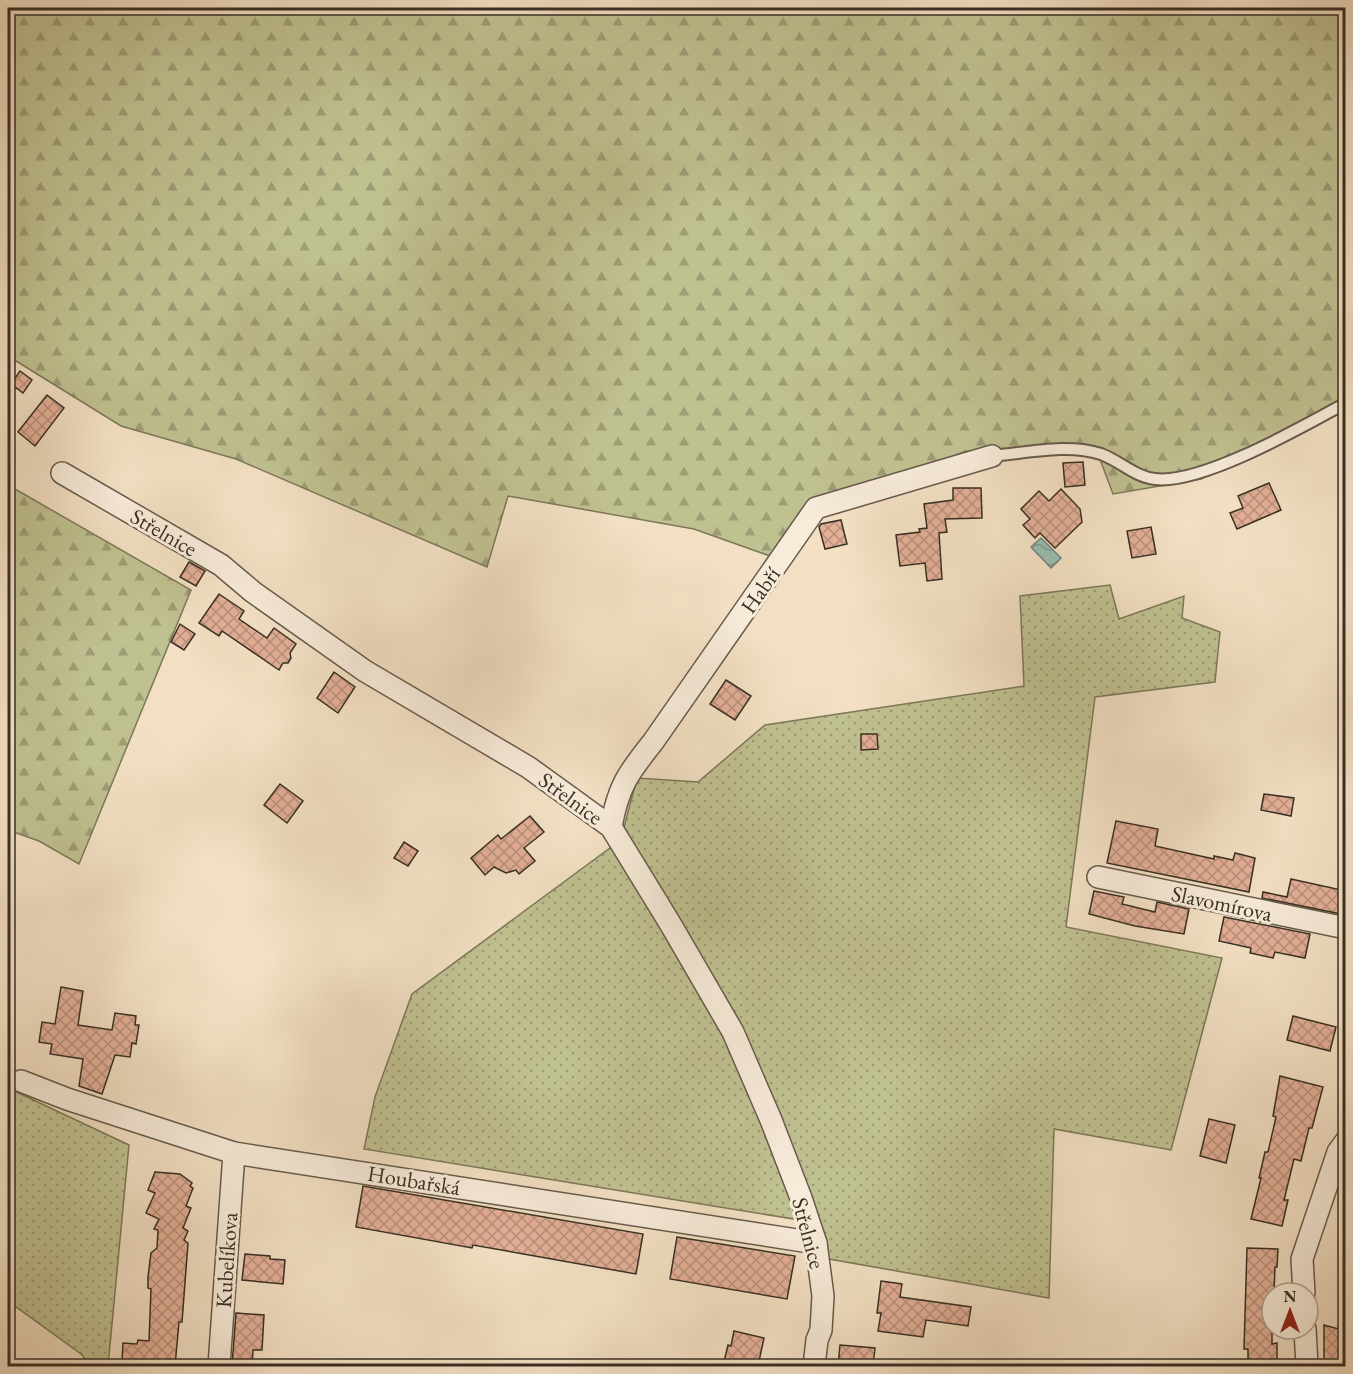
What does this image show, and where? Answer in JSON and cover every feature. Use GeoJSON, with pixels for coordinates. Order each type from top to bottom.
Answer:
{"type":"FeatureCollection","features":[{"type":"Feature","properties":{"kind":"street","name":"Habří"},"geometry":{"type":"LineString","coordinates":[[611,827],[615,803],[629,773],[672,716],[816,508],[992,456]]}},
{"type":"Feature","properties":{"kind":"street","name":"Střelnice"},"geometry":{"type":"LineString","coordinates":[[62,473],[221,565],[253,592],[365,671],[528,767],[611,827],[733,1032],[771,1120],[816,1243],[823,1314],[814,1366]]}},
{"type":"Feature","properties":{"kind":"street","name":"Slavomírova"},"geometry":{"type":"LineString","coordinates":[[1098,877],[1346,928]]}},
{"type":"Feature","properties":{"kind":"street","name":"Houbařská"},"geometry":{"type":"LineString","coordinates":[[21,1081],[67,1099],[234,1153],[816,1243]]}},
{"type":"Feature","properties":{"kind":"street"},"geometry":{"type":"LineString","coordinates":[[1303,1281],[1302,1259],[1338,1152],[1346,1141]]}},
{"type":"Feature","properties":{"kind":"street","name":"Kubelíkova"},"geometry":{"type":"LineString","coordinates":[[219,1366],[234,1153]]}},
{"type":"Feature","properties":{"kind":"street"},"geometry":{"type":"LineString","coordinates":[[1306,1341],[1307,1366]]}},
{"type":"Feature","properties":{"kind":"lane"},"geometry":{"type":"LineString","coordinates":[[992,456],[1079,449],[1104,455],[1141,475],[1154,479],[1169,479],[1203,471],[1245,454],[1282,438],[1346,403]]}},
{"type":"Feature","properties":{"kind":"green space"},"geometry":{"type":"Polygon","coordinates":[[[8,8],[1345,8],[1345,411],[1201,479],[1113,494],[1095,446],[1003,456],[966,451],[885,483],[809,501],[770,556],[694,529],[508,496],[487,567],[236,459],[121,426],[8,356],[8,8]]]}},
{"type":"Feature","properties":{"kind":"green space"},"geometry":{"type":"Polygon","coordinates":[[[8,485],[191,590],[79,864],[39,841],[8,830],[8,485]]]}},
{"type":"Feature","properties":{"kind":"green space"},"geometry":{"type":"Polygon","coordinates":[[[1110,585],[1119,619],[1184,596],[1182,618],[1220,632],[1215,682],[1095,697],[1066,927],[1222,958],[1171,1150],[1054,1129],[1049,1298],[829,1259],[818,1223],[364,1149],[375,1097],[412,994],[614,845],[623,831],[637,778],[698,782],[765,725],[1024,686],[1020,596],[1110,585]]]}},
{"type":"Feature","properties":{"kind":"green space"},"geometry":{"type":"Polygon","coordinates":[[[8,1088],[129,1145],[108,1366],[91,1366],[81,1354],[8,1301],[8,1088]]]}},
{"type":"Feature","properties":{"kind":"water"},"geometry":{"type":"Polygon","coordinates":[[[1041,538],[1061,558],[1051,568],[1031,547],[1041,538]]]}},
{"type":"Feature","properties":{"kind":"building"},"geometry":{"type":"Polygon","coordinates":[[[20,371],[32,380],[23,393],[11,384],[20,371]]]}},
{"type":"Feature","properties":{"kind":"building"},"geometry":{"type":"Polygon","coordinates":[[[47,395],[64,408],[35,446],[18,432],[47,395]]]}},
{"type":"Feature","properties":{"kind":"building"},"geometry":{"type":"Polygon","coordinates":[[[1083,462],[1085,485],[1065,487],[1063,463],[1083,462]]]}},
{"type":"Feature","properties":{"kind":"building"},"geometry":{"type":"Polygon","coordinates":[[[1269,483],[1281,510],[1237,529],[1230,513],[1243,508],[1238,496],[1269,483]]]}},
{"type":"Feature","properties":{"kind":"building"},"geometry":{"type":"Polygon","coordinates":[[[953,488],[981,488],[982,518],[945,519],[947,532],[939,533],[942,579],[927,581],[925,563],[900,566],[896,535],[920,532],[919,529],[927,528],[924,504],[953,500],[953,488]]]}},
{"type":"Feature","properties":{"kind":"building"},"geometry":{"type":"Polygon","coordinates":[[[1061,489],[1080,509],[1082,522],[1055,548],[1040,533],[1035,538],[1023,525],[1030,519],[1021,509],[1039,491],[1049,501],[1061,489]]]}},
{"type":"Feature","properties":{"kind":"building"},"geometry":{"type":"Polygon","coordinates":[[[841,520],[847,544],[825,549],[819,527],[821,524],[841,520]]]}},
{"type":"Feature","properties":{"kind":"building"},"geometry":{"type":"Polygon","coordinates":[[[1151,527],[1156,554],[1132,558],[1127,531],[1151,527]]]}},
{"type":"Feature","properties":{"kind":"building"},"geometry":{"type":"Polygon","coordinates":[[[189,562],[205,571],[196,586],[180,577],[189,562]]]}},
{"type":"Feature","properties":{"kind":"building"},"geometry":{"type":"Polygon","coordinates":[[[219,594],[244,611],[239,619],[267,638],[274,628],[296,644],[290,653],[291,658],[288,663],[283,663],[279,670],[222,631],[219,636],[199,623],[219,594]]]}},
{"type":"Feature","properties":{"kind":"building"},"geometry":{"type":"Polygon","coordinates":[[[180,624],[195,634],[184,650],[171,642],[180,624]]]}},
{"type":"Feature","properties":{"kind":"building"},"geometry":{"type":"Polygon","coordinates":[[[334,672],[355,687],[338,713],[317,698],[334,672]]]}},
{"type":"Feature","properties":{"kind":"building"},"geometry":{"type":"Polygon","coordinates":[[[726,680],[751,696],[735,720],[710,704],[726,680]]]}},
{"type":"Feature","properties":{"kind":"building"},"geometry":{"type":"Polygon","coordinates":[[[861,734],[877,734],[878,749],[861,750],[861,734]]]}},
{"type":"Feature","properties":{"kind":"building"},"geometry":{"type":"Polygon","coordinates":[[[280,784],[303,801],[287,823],[264,805],[280,784]]]}},
{"type":"Feature","properties":{"kind":"building"},"geometry":{"type":"Polygon","coordinates":[[[1264,794],[1294,798],[1291,816],[1261,810],[1264,794]]]}},
{"type":"Feature","properties":{"kind":"building"},"geometry":{"type":"Polygon","coordinates":[[[530,816],[544,832],[524,848],[535,861],[519,874],[516,870],[506,873],[494,867],[485,875],[471,858],[498,835],[501,839],[530,816]]]}},
{"type":"Feature","properties":{"kind":"building"},"geometry":{"type":"Polygon","coordinates":[[[1116,821],[1158,829],[1155,846],[1214,859],[1214,856],[1233,860],[1235,853],[1255,858],[1249,892],[1107,863],[1116,821]]]}},
{"type":"Feature","properties":{"kind":"building"},"geometry":{"type":"Polygon","coordinates":[[[404,842],[418,851],[408,866],[394,858],[404,842]]]}},
{"type":"Feature","properties":{"kind":"building"},"geometry":{"type":"Polygon","coordinates":[[[1291,879],[1346,891],[1346,915],[1262,898],[1263,892],[1287,897],[1291,879]]]}},
{"type":"Feature","properties":{"kind":"building"},"geometry":{"type":"Polygon","coordinates":[[[1094,891],[1124,897],[1122,904],[1155,912],[1157,902],[1189,909],[1184,934],[1135,926],[1089,914],[1094,891]]]}},
{"type":"Feature","properties":{"kind":"building"},"geometry":{"type":"Polygon","coordinates":[[[1224,917],[1310,934],[1305,958],[1275,952],[1273,958],[1250,953],[1251,948],[1219,941],[1224,917]]]}},
{"type":"Feature","properties":{"kind":"building"},"geometry":{"type":"Polygon","coordinates":[[[61,987],[83,991],[78,1025],[112,1030],[115,1013],[136,1016],[135,1025],[139,1025],[136,1044],[132,1043],[130,1057],[115,1055],[102,1094],[79,1086],[83,1059],[50,1054],[52,1044],[39,1042],[42,1022],[55,1024],[61,987]]]}},
{"type":"Feature","properties":{"kind":"building"},"geometry":{"type":"Polygon","coordinates":[[[1293,1016],[1336,1027],[1330,1051],[1287,1040],[1293,1016]]]}},
{"type":"Feature","properties":{"kind":"building"},"geometry":{"type":"Polygon","coordinates":[[[1280,1076],[1323,1087],[1301,1161],[1294,1159],[1284,1200],[1288,1200],[1282,1226],[1251,1219],[1265,1152],[1268,1152],[1276,1117],[1273,1116],[1280,1076]]]}},
{"type":"Feature","properties":{"kind":"building"},"geometry":{"type":"Polygon","coordinates":[[[1209,1119],[1235,1125],[1226,1163],[1200,1156],[1209,1119]]]}},
{"type":"Feature","properties":{"kind":"building"},"geometry":{"type":"Polygon","coordinates":[[[155,1172],[180,1174],[192,1183],[190,1186],[193,1188],[186,1206],[191,1208],[183,1228],[188,1231],[184,1240],[188,1243],[182,1322],[179,1322],[175,1366],[153,1366],[153,1364],[122,1361],[123,1343],[137,1344],[138,1340],[149,1341],[151,1289],[148,1288],[148,1277],[151,1253],[157,1248],[158,1230],[154,1229],[159,1219],[146,1213],[155,1193],[148,1190],[155,1172]]]}},
{"type":"Feature","properties":{"kind":"building"},"geometry":{"type":"Polygon","coordinates":[[[363,1186],[643,1234],[636,1274],[356,1227],[363,1186]]]}},
{"type":"Feature","properties":{"kind":"building"},"geometry":{"type":"Polygon","coordinates":[[[677,1237],[795,1256],[787,1299],[670,1279],[677,1237]]]}},
{"type":"Feature","properties":{"kind":"building"},"geometry":{"type":"Polygon","coordinates":[[[1247,1248],[1278,1249],[1274,1281],[1260,1281],[1260,1341],[1277,1343],[1277,1366],[1248,1366],[1248,1349],[1244,1349],[1247,1248]]]}},
{"type":"Feature","properties":{"kind":"building"},"geometry":{"type":"Polygon","coordinates":[[[245,1254],[285,1260],[283,1284],[242,1280],[245,1254]]]}},
{"type":"Feature","properties":{"kind":"building"},"geometry":{"type":"Polygon","coordinates":[[[881,1281],[902,1284],[900,1297],[971,1307],[968,1326],[926,1320],[923,1337],[878,1331],[881,1313],[877,1313],[881,1281]]]}},
{"type":"Feature","properties":{"kind":"building"},"geometry":{"type":"Polygon","coordinates":[[[236,1313],[264,1315],[262,1350],[253,1350],[252,1366],[232,1366],[236,1313]]]}},
{"type":"Feature","properties":{"kind":"building"},"geometry":{"type":"Polygon","coordinates":[[[1324,1325],[1346,1331],[1346,1366],[1324,1366],[1324,1325]]]}},
{"type":"Feature","properties":{"kind":"building"},"geometry":{"type":"Polygon","coordinates":[[[734,1331],[764,1338],[758,1366],[723,1366],[734,1331]]]}},
{"type":"Feature","properties":{"kind":"building"},"geometry":{"type":"Polygon","coordinates":[[[840,1345],[875,1348],[873,1366],[838,1366],[840,1345]]]}}]}
